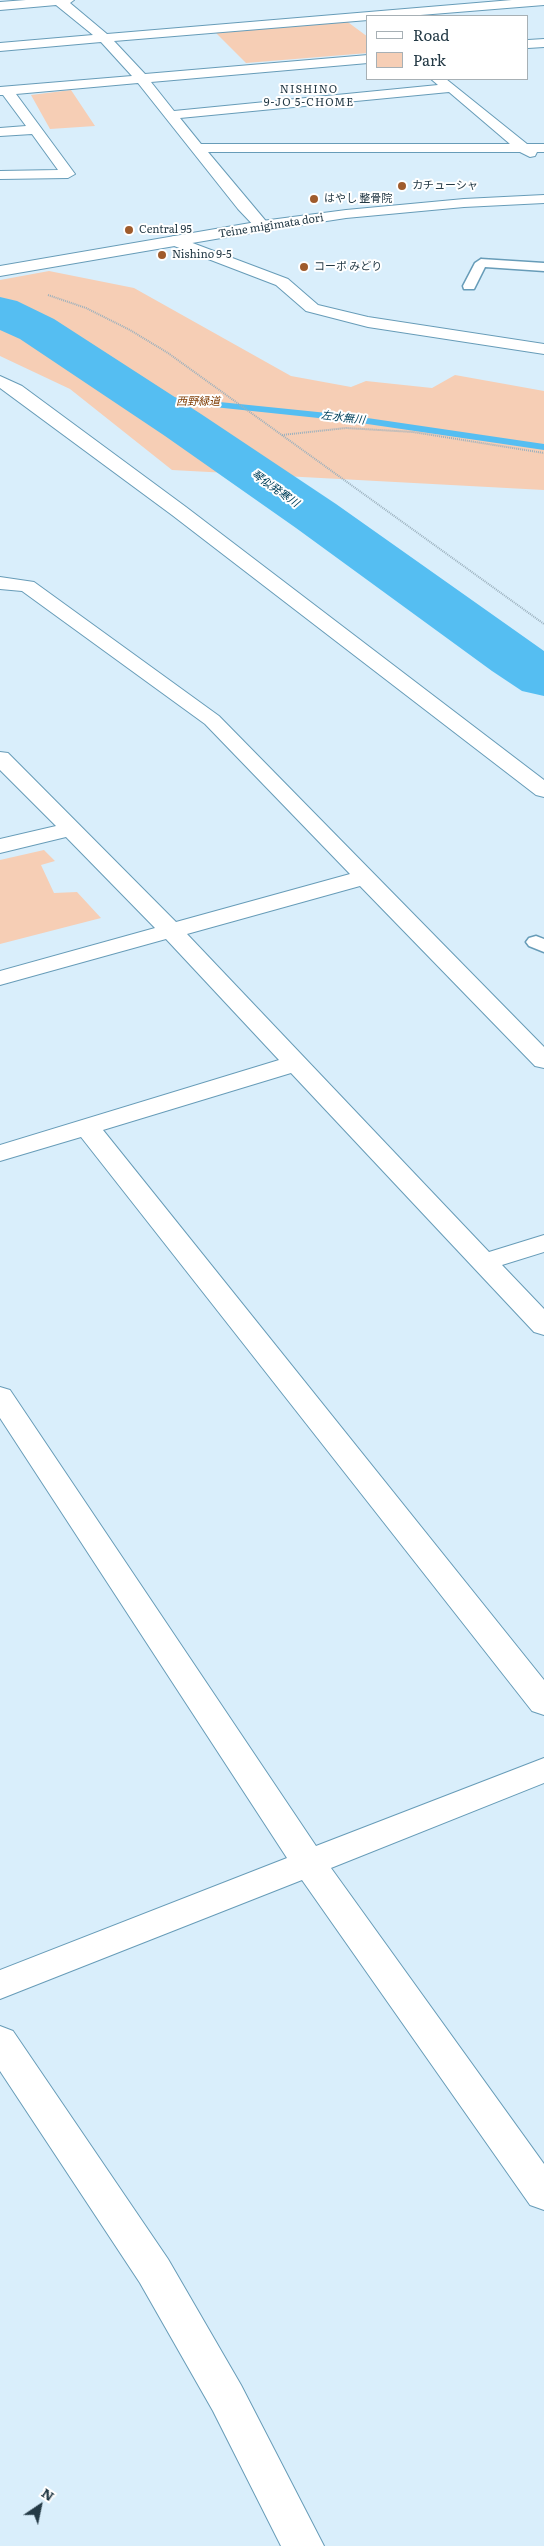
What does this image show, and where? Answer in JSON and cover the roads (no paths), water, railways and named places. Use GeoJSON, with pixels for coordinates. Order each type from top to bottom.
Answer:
{"type":"FeatureCollection","features":[{"type":"Feature","properties":{"kind":"street"},"geometry":{"type":"LineString","coordinates":[[0,6],[62,0],[105,38],[142,79],[243,206],[262,226]]}},
{"type":"Feature","properties":{"kind":"street"},"geometry":{"type":"LineString","coordinates":[[379,15],[544,1]]}},
{"type":"Feature","properties":{"kind":"street"},"geometry":{"type":"LineString","coordinates":[[340,6],[366,26]]}},
{"type":"Feature","properties":{"kind":"street"},"geometry":{"type":"LineString","coordinates":[[0,47],[366,16]]}},
{"type":"Feature","properties":{"kind":"street"},"geometry":{"type":"LineString","coordinates":[[529,44],[544,43]]}},
{"type":"Feature","properties":{"kind":"street"},"geometry":{"type":"LineString","coordinates":[[3,91],[366,59]]}},
{"type":"Feature","properties":{"kind":"street"},"geometry":{"type":"LineString","coordinates":[[439,80],[452,88],[524,148]]}},
{"type":"Feature","properties":{"kind":"street"},"geometry":{"type":"LineString","coordinates":[[171,115],[452,88]]}},
{"type":"Feature","properties":{"kind":"street"},"geometry":{"type":"LineString","coordinates":[[0,175],[68,174],[3,91]]}},
{"type":"Feature","properties":{"kind":"street"},"geometry":{"type":"LineString","coordinates":[[0,132],[35,130]]}},
{"type":"Feature","properties":{"kind":"street"},"geometry":{"type":"LineString","coordinates":[[197,148],[524,148],[541,154]]}},
{"type":"Feature","properties":{"kind":"street","name":"Teine migimata dori"},"geometry":{"type":"LineString","coordinates":[[0,271],[262,226],[408,208],[544,199]]}},
{"type":"Feature","properties":{"kind":"street"},"geometry":{"type":"LineString","coordinates":[[174,241],[282,282],[312,308],[368,322],[544,349]]}},
{"type":"Feature","properties":{"kind":"street"},"geometry":{"type":"LineString","coordinates":[[0,258],[29,266]]}},
{"type":"Feature","properties":{"kind":"street"},"geometry":{"type":"LineString","coordinates":[[0,381],[16,390],[179,511],[544,790]]}},
{"type":"Feature","properties":{"kind":"street"},"geometry":{"type":"LineString","coordinates":[[0,583],[27,586],[212,720],[544,1060]]}},
{"type":"Feature","properties":{"kind":"street"},"geometry":{"type":"LineString","coordinates":[[0,758],[173,932],[544,1326]]}},
{"type":"Feature","properties":{"kind":"street"},"geometry":{"type":"LineString","coordinates":[[0,846],[71,829]]}},
{"type":"Feature","properties":{"kind":"street"},"geometry":{"type":"LineString","coordinates":[[0,978],[366,878]]}},
{"type":"Feature","properties":{"kind":"street"},"geometry":{"type":"LineString","coordinates":[[0,1153],[296,1063]]}},
{"type":"Feature","properties":{"kind":"street"},"geometry":{"type":"LineString","coordinates":[[86,1126],[544,1703]]}},
{"type":"Feature","properties":{"kind":"street"},"geometry":{"type":"LineString","coordinates":[[484,1262],[544,1242]]}},
{"type":"Feature","properties":{"kind":"street"},"geometry":{"type":"LineString","coordinates":[[0,1396],[308,1862],[544,2194]]}},
{"type":"Feature","properties":{"kind":"street"},"geometry":{"type":"LineString","coordinates":[[0,1985],[544,1770]]}},
{"type":"Feature","properties":{"kind":"street"},"geometry":{"type":"LineString","coordinates":[[0,2041],[154,2271],[227,2398],[303,2546]]}},
{"type":"Feature","properties":{"kind":"lane"},"geometry":{"type":"LineString","coordinates":[[469,286],[481,263],[544,267]]}},
{"type":"Feature","properties":{"kind":"waterway","name":"琴似発寒川"},"geometry":{"type":"LineString","coordinates":[[0,311],[37,329],[183,425],[316,516],[513,658],[544,678]]}},
{"type":"Feature","properties":{"kind":"waterway","name":"左水無川"},"geometry":{"type":"LineString","coordinates":[[141,397],[347,418],[544,447]]}},
{"type":"Feature","properties":{"kind":"place","name":"カチューシャ"},"geometry":{"type":"Point","coordinates":[402,186]}},
{"type":"Feature","properties":{"kind":"place","name":"はやし 整骨院"},"geometry":{"type":"Point","coordinates":[314,199]}},
{"type":"Feature","properties":{"kind":"place","name":"Central 95"},"geometry":{"type":"Point","coordinates":[129,230]}},
{"type":"Feature","properties":{"kind":"place","name":"Nishino 9-5"},"geometry":{"type":"Point","coordinates":[162,255]}},
{"type":"Feature","properties":{"kind":"place","name":"コーポ みどり"},"geometry":{"type":"Point","coordinates":[304,267]}},
{"type":"Feature","properties":{"kind":"district","name":"NISHINO 9-JO 5-CHOME"},"geometry":{"type":"Point","coordinates":[309,96]}},
{"type":"Feature","properties":{"kind":"park label","name":"西野緑道"},"geometry":{"type":"Point","coordinates":[198,402]}}]}
